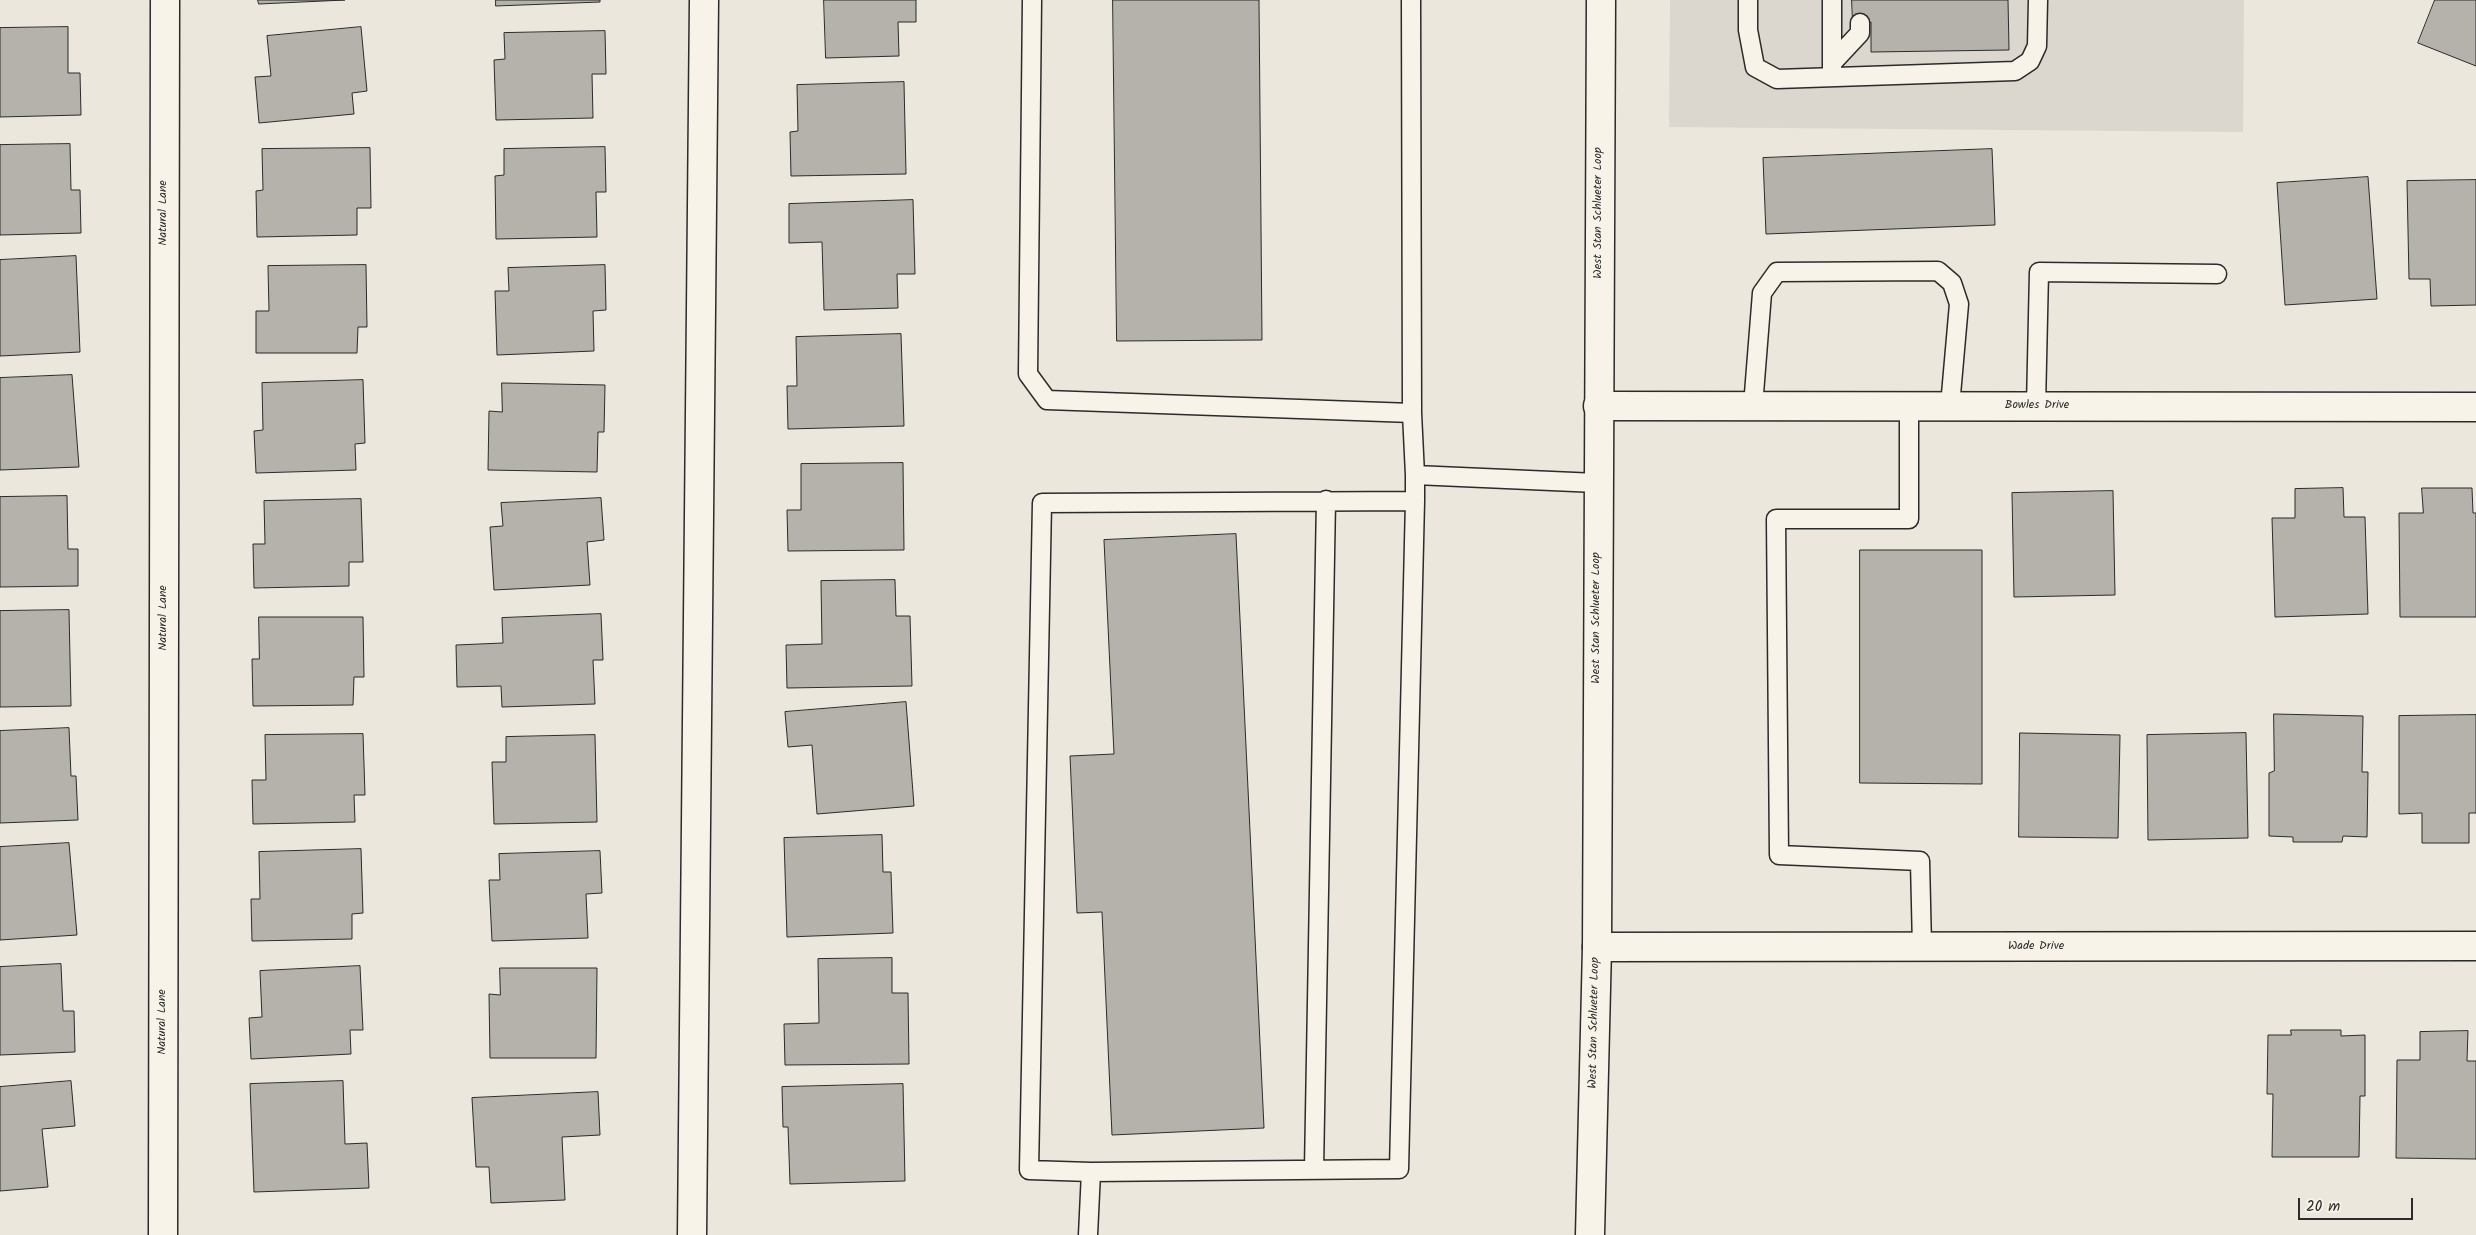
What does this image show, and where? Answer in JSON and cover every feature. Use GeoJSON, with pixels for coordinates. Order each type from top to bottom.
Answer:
{"type":"FeatureCollection","features":[{"type":"Feature","properties":{"kind":"street","name":"Natural Lane"},"geometry":{"type":"LineString","coordinates":[[163,1235],[165,0]]}},
{"type":"Feature","properties":{"kind":"street"},"geometry":{"type":"LineString","coordinates":[[692,1235],[704,0]]}},
{"type":"Feature","properties":{"kind":"street","name":"West Stan Schlueter Loop"},"geometry":{"type":"LineString","coordinates":[[1590,1235],[1597,947],[1597,483],[1601,0]]}},
{"type":"Feature","properties":{"kind":"street","name":"Bowles Drive"},"geometry":{"type":"LineString","coordinates":[[1598,406],[2476,407]]}},
{"type":"Feature","properties":{"kind":"street","name":"Wade Drive"},"geometry":{"type":"LineString","coordinates":[[1597,947],[2476,946]]}},
{"type":"Feature","properties":{"kind":"lane"},"geometry":{"type":"LineString","coordinates":[[1032,0],[1028,374],[1047,400],[1412,413]]}},
{"type":"Feature","properties":{"kind":"lane"},"geometry":{"type":"LineString","coordinates":[[1411,0],[1412,413],[1415,501],[1399,1169],[1090,1172],[1029,1170],[1042,503],[1415,501]]}},
{"type":"Feature","properties":{"kind":"lane"},"geometry":{"type":"LineString","coordinates":[[1748,0],[1748,30],[1754,67],[1777,79],[1832,70],[2015,71],[2030,61],[2037,46],[2038,0]]}},
{"type":"Feature","properties":{"kind":"lane"},"geometry":{"type":"LineString","coordinates":[[1832,0],[1832,70]]}},
{"type":"Feature","properties":{"kind":"lane"},"geometry":{"type":"LineString","coordinates":[[1832,70],[1860,33],[1860,23]]}},
{"type":"Feature","properties":{"kind":"lane"},"geometry":{"type":"LineString","coordinates":[[1753,406],[1762,293],[1778,272],[1938,271],[1952,283],[1959,304],[1950,406]]}},
{"type":"Feature","properties":{"kind":"lane"},"geometry":{"type":"LineString","coordinates":[[2036,406],[2039,272],[2217,274]]}},
{"type":"Feature","properties":{"kind":"lane"},"geometry":{"type":"LineString","coordinates":[[1909,406],[1908,519],[1776,519],[1779,854],[1920,861],[1922,947]]}},
{"type":"Feature","properties":{"kind":"lane"},"geometry":{"type":"LineString","coordinates":[[1415,475],[1597,483]]}},
{"type":"Feature","properties":{"kind":"lane"},"geometry":{"type":"LineString","coordinates":[[1314,1169],[1326,500]]}},
{"type":"Feature","properties":{"kind":"lane"},"geometry":{"type":"LineString","coordinates":[[1088,1235],[1090,1172]]}},
{"type":"Feature","properties":{"kind":"shaded area"},"geometry":{"type":"Polygon","coordinates":[[[1670,0],[2244,0],[2243,132],[1669,127],[1670,0]]]}},
{"type":"Feature","properties":{"kind":"building"},"geometry":{"type":"Polygon","coordinates":[[[258,0],[345,0],[259,4],[258,0]]]}},
{"type":"Feature","properties":{"kind":"building"},"geometry":{"type":"Polygon","coordinates":[[[496,0],[600,0],[600,2],[496,6],[496,0]]]}},
{"type":"Feature","properties":{"kind":"building"},"geometry":{"type":"Polygon","coordinates":[[[824,0],[916,0],[916,22],[898,22],[899,56],[826,58],[824,0]]]}},
{"type":"Feature","properties":{"kind":"building"},"geometry":{"type":"Polygon","coordinates":[[[1113,0],[1259,0],[1262,340],[1117,341],[1113,0]]]}},
{"type":"Feature","properties":{"kind":"building"},"geometry":{"type":"Polygon","coordinates":[[[1852,0],[2008,0],[2009,50],[1871,52],[1871,22],[1853,23],[1852,0]]]}},
{"type":"Feature","properties":{"kind":"building"},"geometry":{"type":"Polygon","coordinates":[[[2435,0],[2476,0],[2476,66],[2418,43],[2435,0]]]}},
{"type":"Feature","properties":{"kind":"building"},"geometry":{"type":"Polygon","coordinates":[[[68,27],[68,73],[80,73],[81,115],[0,117],[0,28],[68,27]]]}},
{"type":"Feature","properties":{"kind":"building"},"geometry":{"type":"Polygon","coordinates":[[[361,27],[367,91],[352,93],[354,114],[259,123],[255,77],[271,76],[267,36],[361,27]]]}},
{"type":"Feature","properties":{"kind":"building"},"geometry":{"type":"Polygon","coordinates":[[[605,31],[606,74],[592,74],[593,118],[496,120],[494,60],[505,59],[504,33],[605,31]]]}},
{"type":"Feature","properties":{"kind":"building"},"geometry":{"type":"Polygon","coordinates":[[[904,82],[906,174],[791,176],[790,132],[798,131],[797,85],[904,82]]]}},
{"type":"Feature","properties":{"kind":"building"},"geometry":{"type":"Polygon","coordinates":[[[70,144],[71,190],[80,190],[81,233],[0,235],[0,145],[70,144]]]}},
{"type":"Feature","properties":{"kind":"building"},"geometry":{"type":"Polygon","coordinates":[[[605,147],[606,192],[596,192],[597,237],[496,239],[495,176],[504,175],[504,149],[605,147]]]}},
{"type":"Feature","properties":{"kind":"building"},"geometry":{"type":"Polygon","coordinates":[[[370,148],[371,208],[357,208],[357,235],[257,237],[256,191],[263,190],[262,149],[370,148]]]}},
{"type":"Feature","properties":{"kind":"building"},"geometry":{"type":"Polygon","coordinates":[[[1992,149],[1995,225],[1766,234],[1763,158],[1992,149]]]}},
{"type":"Feature","properties":{"kind":"building"},"geometry":{"type":"Polygon","coordinates":[[[2368,177],[2377,299],[2285,305],[2277,183],[2368,177]]]}},
{"type":"Feature","properties":{"kind":"building"},"geometry":{"type":"Polygon","coordinates":[[[2476,180],[2476,305],[2431,306],[2430,279],[2409,279],[2407,181],[2476,180]]]}},
{"type":"Feature","properties":{"kind":"building"},"geometry":{"type":"Polygon","coordinates":[[[913,200],[915,274],[897,274],[898,308],[824,310],[822,242],[789,243],[789,204],[913,200]]]}},
{"type":"Feature","properties":{"kind":"building"},"geometry":{"type":"Polygon","coordinates":[[[76,256],[80,352],[0,356],[0,260],[76,256]]]}},
{"type":"Feature","properties":{"kind":"building"},"geometry":{"type":"Polygon","coordinates":[[[366,265],[367,327],[358,327],[357,353],[256,353],[256,311],[269,311],[268,266],[366,265]]]}},
{"type":"Feature","properties":{"kind":"building"},"geometry":{"type":"Polygon","coordinates":[[[605,265],[606,310],[593,311],[594,351],[497,355],[495,291],[509,291],[508,268],[605,265]]]}},
{"type":"Feature","properties":{"kind":"building"},"geometry":{"type":"Polygon","coordinates":[[[901,334],[904,426],[788,429],[787,386],[797,386],[796,337],[901,334]]]}},
{"type":"Feature","properties":{"kind":"building"},"geometry":{"type":"Polygon","coordinates":[[[72,375],[79,467],[0,470],[0,378],[72,375]]]}},
{"type":"Feature","properties":{"kind":"building"},"geometry":{"type":"Polygon","coordinates":[[[363,380],[365,443],[355,444],[356,470],[256,473],[254,431],[263,430],[262,383],[363,380]]]}},
{"type":"Feature","properties":{"kind":"building"},"geometry":{"type":"Polygon","coordinates":[[[502,383],[605,385],[604,432],[598,432],[597,472],[488,470],[489,411],[502,412],[502,383]]]}},
{"type":"Feature","properties":{"kind":"building"},"geometry":{"type":"Polygon","coordinates":[[[903,463],[904,550],[788,551],[787,510],[801,510],[801,464],[903,463]]]}},
{"type":"Feature","properties":{"kind":"building"},"geometry":{"type":"Polygon","coordinates":[[[2343,488],[2344,517],[2365,517],[2368,614],[2275,617],[2272,518],[2295,518],[2295,489],[2343,488]]]}},
{"type":"Feature","properties":{"kind":"building"},"geometry":{"type":"Polygon","coordinates":[[[2422,488],[2472,488],[2473,513],[2476,513],[2476,617],[2400,617],[2399,513],[2423,513],[2422,488]]]}},
{"type":"Feature","properties":{"kind":"building"},"geometry":{"type":"Polygon","coordinates":[[[2113,491],[2115,595],[2014,597],[2012,493],[2113,491]]]}},
{"type":"Feature","properties":{"kind":"building"},"geometry":{"type":"Polygon","coordinates":[[[67,496],[68,549],[78,549],[78,586],[0,587],[0,497],[67,496]]]}},
{"type":"Feature","properties":{"kind":"building"},"geometry":{"type":"Polygon","coordinates":[[[601,498],[604,540],[587,542],[590,585],[494,590],[490,527],[503,526],[501,503],[601,498]]]}},
{"type":"Feature","properties":{"kind":"building"},"geometry":{"type":"Polygon","coordinates":[[[361,499],[363,562],[349,562],[349,586],[254,588],[253,544],[265,544],[264,501],[361,499]]]}},
{"type":"Feature","properties":{"kind":"building"},"geometry":{"type":"Polygon","coordinates":[[[1236,534],[1264,1128],[1112,1135],[1102,912],[1077,913],[1070,756],[1114,754],[1104,540],[1236,534]]]}},
{"type":"Feature","properties":{"kind":"building"},"geometry":{"type":"Polygon","coordinates":[[[1860,550],[1982,550],[1982,784],[1860,783],[1860,550]]]}},
{"type":"Feature","properties":{"kind":"building"},"geometry":{"type":"Polygon","coordinates":[[[895,580],[896,616],[910,616],[912,686],[787,688],[786,645],[822,644],[821,581],[895,580]]]}},
{"type":"Feature","properties":{"kind":"building"},"geometry":{"type":"Polygon","coordinates":[[[69,610],[71,706],[0,707],[0,611],[69,610]]]}},
{"type":"Feature","properties":{"kind":"building"},"geometry":{"type":"Polygon","coordinates":[[[601,614],[603,660],[593,660],[595,704],[502,707],[501,686],[457,687],[456,645],[503,643],[502,618],[601,614]]]}},
{"type":"Feature","properties":{"kind":"building"},"geometry":{"type":"Polygon","coordinates":[[[259,617],[363,617],[364,677],[354,677],[353,705],[253,706],[252,659],[259,659],[259,617]]]}},
{"type":"Feature","properties":{"kind":"building"},"geometry":{"type":"Polygon","coordinates":[[[906,702],[914,806],[817,814],[812,745],[788,747],[785,712],[906,702]]]}},
{"type":"Feature","properties":{"kind":"building"},"geometry":{"type":"Polygon","coordinates":[[[2274,714],[2363,716],[2362,772],[2368,772],[2367,837],[2343,836],[2342,842],[2293,842],[2293,837],[2269,836],[2269,773],[2274,771],[2274,714]]]}},
{"type":"Feature","properties":{"kind":"building"},"geometry":{"type":"Polygon","coordinates":[[[2476,715],[2476,813],[2469,813],[2469,843],[2422,843],[2422,813],[2399,814],[2399,716],[2476,715]]]}},
{"type":"Feature","properties":{"kind":"building"},"geometry":{"type":"Polygon","coordinates":[[[69,728],[71,776],[76,776],[78,820],[0,823],[0,731],[69,728]]]}},
{"type":"Feature","properties":{"kind":"building"},"geometry":{"type":"Polygon","coordinates":[[[2020,733],[2120,735],[2118,838],[2019,837],[2020,733]]]}},
{"type":"Feature","properties":{"kind":"building"},"geometry":{"type":"Polygon","coordinates":[[[2246,733],[2248,838],[2148,840],[2147,735],[2246,733]]]}},
{"type":"Feature","properties":{"kind":"building"},"geometry":{"type":"Polygon","coordinates":[[[363,734],[365,795],[354,795],[355,822],[253,824],[252,780],[266,780],[265,735],[363,734]]]}},
{"type":"Feature","properties":{"kind":"building"},"geometry":{"type":"Polygon","coordinates":[[[595,735],[597,822],[494,824],[492,762],[506,762],[506,737],[595,735]]]}},
{"type":"Feature","properties":{"kind":"building"},"geometry":{"type":"Polygon","coordinates":[[[882,835],[883,872],[891,872],[893,933],[787,937],[784,838],[882,835]]]}},
{"type":"Feature","properties":{"kind":"building"},"geometry":{"type":"Polygon","coordinates":[[[69,843],[77,935],[0,940],[0,847],[69,843]]]}},
{"type":"Feature","properties":{"kind":"building"},"geometry":{"type":"Polygon","coordinates":[[[361,849],[363,913],[352,914],[352,939],[252,941],[251,899],[260,899],[259,852],[361,849]]]}},
{"type":"Feature","properties":{"kind":"building"},"geometry":{"type":"Polygon","coordinates":[[[600,851],[602,893],[586,894],[588,938],[492,941],[489,880],[500,880],[499,854],[600,851]]]}},
{"type":"Feature","properties":{"kind":"building"},"geometry":{"type":"Polygon","coordinates":[[[892,958],[892,993],[908,993],[909,1064],[785,1065],[784,1024],[819,1023],[818,959],[892,958]]]}},
{"type":"Feature","properties":{"kind":"building"},"geometry":{"type":"Polygon","coordinates":[[[61,964],[63,1011],[74,1011],[75,1052],[0,1055],[0,967],[61,964]]]}},
{"type":"Feature","properties":{"kind":"building"},"geometry":{"type":"Polygon","coordinates":[[[360,966],[363,1030],[350,1030],[351,1054],[251,1059],[249,1018],[262,1017],[260,971],[360,966]]]}},
{"type":"Feature","properties":{"kind":"building"},"geometry":{"type":"Polygon","coordinates":[[[500,968],[597,968],[596,1058],[490,1058],[489,994],[500,995],[500,968]]]}},
{"type":"Feature","properties":{"kind":"building"},"geometry":{"type":"Polygon","coordinates":[[[2291,1030],[2341,1030],[2341,1036],[2365,1035],[2365,1096],[2360,1096],[2359,1157],[2272,1157],[2273,1094],[2267,1094],[2268,1035],[2291,1035],[2291,1030]]]}},
{"type":"Feature","properties":{"kind":"building"},"geometry":{"type":"Polygon","coordinates":[[[2468,1031],[2467,1061],[2476,1061],[2476,1159],[2396,1158],[2397,1060],[2420,1060],[2420,1032],[2468,1031]]]}},
{"type":"Feature","properties":{"kind":"building"},"geometry":{"type":"Polygon","coordinates":[[[71,1081],[75,1126],[42,1129],[48,1187],[0,1191],[0,1087],[71,1081]]]}},
{"type":"Feature","properties":{"kind":"building"},"geometry":{"type":"Polygon","coordinates":[[[343,1081],[345,1144],[367,1143],[369,1188],[254,1192],[250,1084],[343,1081]]]}},
{"type":"Feature","properties":{"kind":"building"},"geometry":{"type":"Polygon","coordinates":[[[903,1084],[905,1181],[790,1184],[788,1127],[783,1127],[782,1087],[903,1084]]]}},
{"type":"Feature","properties":{"kind":"building"},"geometry":{"type":"Polygon","coordinates":[[[598,1092],[600,1135],[562,1137],[565,1200],[491,1203],[489,1167],[476,1167],[472,1098],[598,1092]]]}}]}
